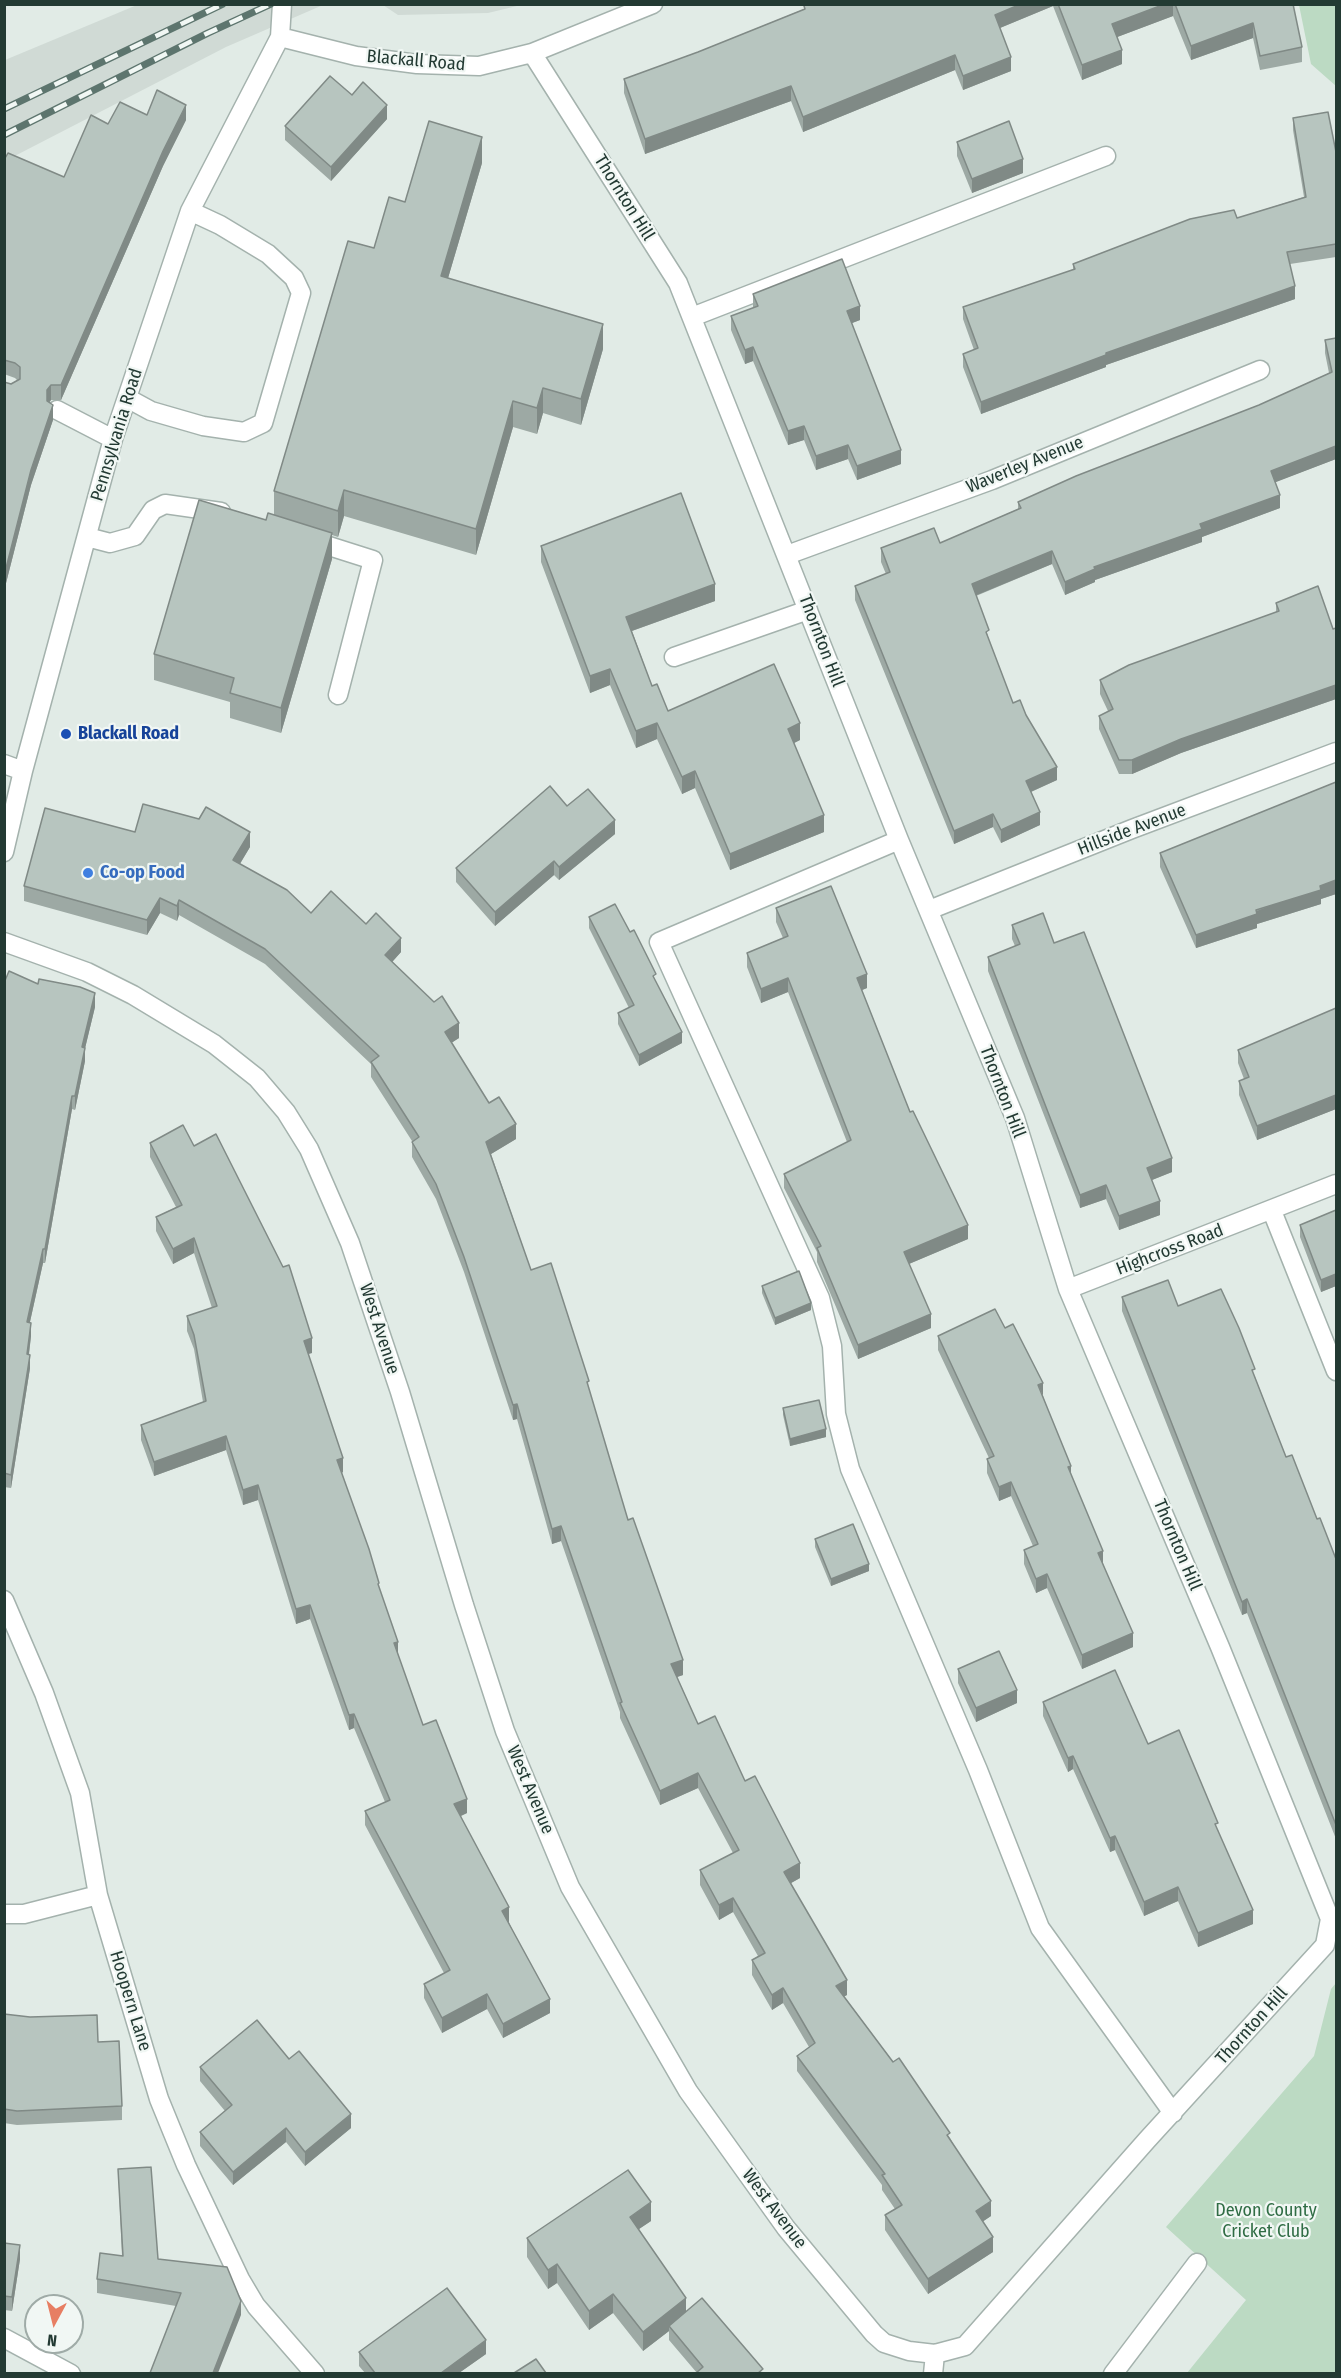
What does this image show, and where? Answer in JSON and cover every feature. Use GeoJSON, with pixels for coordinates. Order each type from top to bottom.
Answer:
{"type":"FeatureCollection","features":[{"type":"Feature","properties":{"kind":"street"},"geometry":{"type":"LineString","coordinates":[[280,37],[282,4]]}},
{"type":"Feature","properties":{"kind":"street","name":"Blackall Road"},"geometry":{"type":"LineString","coordinates":[[280,37],[356,56],[417,64],[479,66],[532,53],[653,4]]}},
{"type":"Feature","properties":{"kind":"street","name":"Pennsylvania Road"},"geometry":{"type":"LineString","coordinates":[[4,852],[23,771],[113,439],[190,211],[280,37]]}},
{"type":"Feature","properties":{"kind":"street","name":"Thornton Hill"},"geometry":{"type":"LineString","coordinates":[[532,53],[678,283],[899,840],[1015,1118],[1068,1289],[1333,1918],[1325,1945],[1173,2113]]}},
{"type":"Feature","properties":{"kind":"street"},"geometry":{"type":"LineString","coordinates":[[692,317],[1106,156]]}},
{"type":"Feature","properties":{"kind":"street"},"geometry":{"type":"LineString","coordinates":[[127,398],[151,411],[203,426],[244,432],[263,423],[301,293],[294,278],[268,254],[220,225],[190,211]]}},
{"type":"Feature","properties":{"kind":"street","name":"Waverley Avenue"},"geometry":{"type":"LineString","coordinates":[[787,555],[992,480],[1260,370]]}},
{"type":"Feature","properties":{"kind":"street"},"geometry":{"type":"LineString","coordinates":[[57,410],[113,439]]}},
{"type":"Feature","properties":{"kind":"street"},"geometry":{"type":"LineString","coordinates":[[87,537],[110,543],[135,536],[153,510],[165,504],[216,510],[238,517]]}},
{"type":"Feature","properties":{"kind":"street"},"geometry":{"type":"LineString","coordinates":[[294,535],[373,560],[338,695]]}},
{"type":"Feature","properties":{"kind":"street"},"geometry":{"type":"LineString","coordinates":[[674,657],[808,610]]}},
{"type":"Feature","properties":{"kind":"street","name":"Hillside Avenue"},"geometry":{"type":"LineString","coordinates":[[929,910],[1336,752]]}},
{"type":"Feature","properties":{"kind":"street"},"geometry":{"type":"LineString","coordinates":[[4,764],[23,771]]}},
{"type":"Feature","properties":{"kind":"street"},"geometry":{"type":"LineString","coordinates":[[899,840],[659,942],[820,1298],[832,1346],[836,1414],[850,1469],[978,1770],[1040,1928],[1173,2113]]}},
{"type":"Feature","properties":{"kind":"street","name":"West Avenue"},"geometry":{"type":"LineString","coordinates":[[4,942],[87,972],[133,995],[214,1044],[257,1078],[285,1112],[309,1149],[350,1243],[400,1392],[464,1605],[502,1720],[570,1887],[688,2091],[786,2228],[874,2334],[884,2343],[909,2351],[935,2354],[965,2346],[1173,2113]]}},
{"type":"Feature","properties":{"kind":"street","name":"Highcross Road"},"geometry":{"type":"LineString","coordinates":[[1068,1289],[1336,1184]]}},
{"type":"Feature","properties":{"kind":"street"},"geometry":{"type":"LineString","coordinates":[[1272,1211],[1336,1371]]}},
{"type":"Feature","properties":{"kind":"street","name":"Hoopern Lane"},"geometry":{"type":"LineString","coordinates":[[4,1600],[44,1693],[80,1793],[98,1894],[159,2099],[186,2165],[240,2279],[256,2306],[315,2373]]}},
{"type":"Feature","properties":{"kind":"street"},"geometry":{"type":"LineString","coordinates":[[4,1914],[24,1914],[98,1894]]}},
{"type":"Feature","properties":{"kind":"street"},"geometry":{"type":"LineString","coordinates":[[1113,2373],[1197,2263]]}},
{"type":"Feature","properties":{"kind":"street"},"geometry":{"type":"LineString","coordinates":[[4,2338],[71,2373]]}},
{"type":"Feature","properties":{"kind":"street"},"geometry":{"type":"LineString","coordinates":[[933,2373],[935,2354]]}},
{"type":"Feature","properties":{"kind":"shaded area"},"geometry":{"type":"Polygon","coordinates":[[[137,5],[323,5],[226,47],[5,161],[5,60],[137,5]]]}},
{"type":"Feature","properties":{"kind":"shaded area"},"geometry":{"type":"Polygon","coordinates":[[[383,5],[521,5],[488,13],[398,15],[383,5]]]}},
{"type":"Feature","properties":{"kind":"green space"},"geometry":{"type":"Polygon","coordinates":[[[1299,5],[1336,5],[1336,86],[1311,64],[1299,5]]]}},
{"type":"Feature","properties":{"kind":"green space","name":"Devon County Cricket Club"},"geometry":{"type":"Polygon","coordinates":[[[1336,1983],[1336,2373],[1187,2373],[1246,2300],[1166,2227],[1314,2056],[1331,1989],[1336,1983]]]}},
{"type":"Feature","properties":{"kind":"building"},"geometry":{"type":"Polygon","coordinates":[[[807,4],[1021,4],[995,15],[1011,57],[963,76],[955,55],[803,117],[791,86],[645,139],[624,79],[805,9],[804,6],[807,4]]]}},
{"type":"Feature","properties":{"kind":"building"},"geometry":{"type":"Polygon","coordinates":[[[1058,4],[1165,4],[1112,24],[1122,50],[1082,65],[1058,4]]]}},
{"type":"Feature","properties":{"kind":"building"},"geometry":{"type":"Polygon","coordinates":[[[1175,4],[1293,4],[1302,47],[1260,56],[1253,23],[1191,46],[1175,4]]]}},
{"type":"Feature","properties":{"kind":"building"},"geometry":{"type":"Polygon","coordinates":[[[330,76],[352,95],[363,82],[387,105],[331,167],[285,126],[330,76]]]}},
{"type":"Feature","properties":{"kind":"building"},"geometry":{"type":"Polygon","coordinates":[[[157,90],[186,105],[163,151],[61,385],[51,385],[47,390],[47,401],[53,405],[31,470],[4,576],[4,382],[11,384],[20,379],[20,367],[4,360],[4,160],[8,153],[64,177],[91,115],[108,124],[120,102],[147,115],[157,90]]]}},
{"type":"Feature","properties":{"kind":"building"},"geometry":{"type":"Polygon","coordinates":[[[1328,112],[1336,152],[1336,244],[1287,252],[1295,286],[1106,353],[1106,355],[981,402],[963,354],[978,348],[963,307],[1075,269],[1073,264],[1190,219],[1234,210],[1237,218],[1306,197],[1293,118],[1328,112]]]}},
{"type":"Feature","properties":{"kind":"building"},"geometry":{"type":"Polygon","coordinates":[[[429,121],[482,137],[441,276],[603,324],[581,399],[543,388],[537,408],[513,401],[476,529],[344,490],[338,511],[274,491],[348,241],[374,248],[389,197],[405,202],[429,121]]]}},
{"type":"Feature","properties":{"kind":"building"},"geometry":{"type":"Polygon","coordinates":[[[1009,121],[1023,159],[972,179],[957,142],[1009,121]]]}},
{"type":"Feature","properties":{"kind":"building"},"geometry":{"type":"Polygon","coordinates":[[[842,259],[860,306],[847,311],[901,450],[857,466],[848,445],[816,456],[804,426],[788,431],[753,347],[745,350],[731,316],[758,306],[753,294],[842,259]]]}},
{"type":"Feature","properties":{"kind":"building"},"geometry":{"type":"Polygon","coordinates":[[[1336,338],[1336,446],[1271,471],[1280,495],[1200,524],[1202,529],[1094,567],[1095,569],[1065,582],[1052,551],[972,584],[989,630],[986,632],[1013,703],[1020,700],[1026,715],[1057,767],[1026,781],[1040,812],[1001,830],[993,814],[954,831],[855,586],[890,572],[881,548],[934,528],[940,543],[1021,508],[1018,502],[1076,476],[1259,405],[1332,372],[1325,340],[1336,338]]]}},
{"type":"Feature","properties":{"kind":"building"},"geometry":{"type":"Polygon","coordinates":[[[681,493],[715,584],[626,617],[652,686],[657,684],[668,711],[774,664],[800,723],[788,729],[824,815],[730,854],[695,771],[682,777],[657,723],[636,731],[610,669],[590,676],[541,546],[681,493]]]}},
{"type":"Feature","properties":{"kind":"building"},"geometry":{"type":"Polygon","coordinates":[[[199,500],[266,520],[268,513],[332,533],[281,708],[230,693],[234,678],[154,654],[199,500]]]}},
{"type":"Feature","properties":{"kind":"building"},"geometry":{"type":"Polygon","coordinates":[[[1318,586],[1333,629],[1336,628],[1336,685],[1181,739],[1132,760],[1119,760],[1099,716],[1113,709],[1100,680],[1129,665],[1279,611],[1276,603],[1318,586]]]}},
{"type":"Feature","properties":{"kind":"building"},"geometry":{"type":"Polygon","coordinates":[[[1336,782],[1336,880],[1320,886],[1321,890],[1256,910],[1257,914],[1196,935],[1160,853],[1336,782]]]}},
{"type":"Feature","properties":{"kind":"building"},"geometry":{"type":"Polygon","coordinates":[[[550,786],[567,806],[588,789],[615,820],[559,867],[554,861],[495,912],[456,868],[550,786]]]}},
{"type":"Feature","properties":{"kind":"building"},"geometry":{"type":"Polygon","coordinates":[[[143,804],[199,819],[206,807],[250,832],[233,860],[287,890],[311,913],[331,891],[366,924],[376,913],[401,938],[385,955],[434,1002],[442,996],[459,1023],[445,1032],[489,1103],[499,1097],[516,1124],[486,1142],[531,1270],[551,1263],[589,1381],[587,1382],[628,1520],[633,1518],[683,1660],[671,1664],[698,1724],[715,1716],[745,1781],[755,1776],[800,1863],[784,1872],[847,1980],[836,1986],[893,2062],[899,2058],[950,2133],[947,2135],[991,2201],[976,2211],[993,2237],[928,2279],[885,2215],[902,2205],[882,2175],[885,2174],[797,2056],[815,2043],[783,1988],[772,1995],[752,1960],[765,1953],[733,1898],[719,1905],[700,1870],[739,1850],[698,1773],[660,1791],[620,1703],[622,1702],[561,1526],[552,1529],[517,1404],[513,1405],[464,1257],[436,1184],[412,1142],[419,1137],[371,1062],[379,1056],[265,949],[179,900],[177,906],[160,898],[147,920],[24,886],[45,808],[135,832],[143,804]]]}},
{"type":"Feature","properties":{"kind":"building"},"geometry":{"type":"Polygon","coordinates":[[[831,886],[867,974],[857,978],[910,1112],[913,1111],[968,1225],[904,1252],[931,1314],[858,1345],[817,1248],[821,1246],[784,1174],[851,1140],[788,978],[761,989],[747,953],[788,936],[776,908],[831,886]]]}},
{"type":"Feature","properties":{"kind":"building"},"geometry":{"type":"Polygon","coordinates":[[[615,904],[630,932],[634,930],[656,974],[653,976],[682,1032],[639,1055],[618,1013],[634,1005],[589,917],[615,904]]]}},
{"type":"Feature","properties":{"kind":"building"},"geometry":{"type":"Polygon","coordinates":[[[1043,913],[1054,943],[1084,932],[1172,1158],[1147,1168],[1160,1201],[1119,1216],[1106,1185],[1080,1195],[988,957],[1020,944],[1012,925],[1043,913]]]}},
{"type":"Feature","properties":{"kind":"building"},"geometry":{"type":"Polygon","coordinates":[[[9,971],[38,984],[39,979],[80,987],[95,993],[82,1047],[85,1048],[75,1096],[72,1096],[45,1249],[43,1249],[27,1322],[31,1323],[27,1354],[30,1355],[11,1475],[4,1473],[4,983],[9,971]]]}},
{"type":"Feature","properties":{"kind":"building"},"geometry":{"type":"Polygon","coordinates":[[[1336,1008],[1336,1095],[1257,1126],[1239,1081],[1249,1077],[1238,1050],[1336,1008]]]}},
{"type":"Feature","properties":{"kind":"building"},"geometry":{"type":"Polygon","coordinates":[[[183,1125],[194,1146],[216,1134],[283,1267],[289,1265],[312,1338],[304,1341],[343,1458],[337,1460],[369,1549],[378,1584],[398,1642],[394,1643],[423,1725],[436,1720],[467,1799],[454,1804],[509,1907],[502,1911],[550,1999],[503,2024],[487,1994],[442,2018],[424,1984],[450,1970],[365,1811],[390,1800],[354,1714],[349,1715],[310,1605],[296,1609],[258,1485],[243,1490],[226,1436],[154,1462],[141,1425],[206,1401],[194,1335],[187,1316],[217,1306],[194,1238],[173,1249],[156,1217],[182,1205],[150,1143],[183,1125]]]}},
{"type":"Feature","properties":{"kind":"building"},"geometry":{"type":"Polygon","coordinates":[[[1336,1210],[1336,1274],[1321,1280],[1300,1225],[1336,1210]]]}},
{"type":"Feature","properties":{"kind":"building"},"geometry":{"type":"Polygon","coordinates":[[[799,1271],[811,1303],[775,1318],[762,1286],[799,1271]]]}},
{"type":"Feature","properties":{"kind":"building"},"geometry":{"type":"Polygon","coordinates":[[[1168,1280],[1178,1306],[1221,1289],[1255,1369],[1252,1370],[1286,1457],[1292,1455],[1317,1519],[1320,1518],[1336,1559],[1336,1825],[1247,1599],[1242,1602],[1122,1297],[1168,1280]]]}},
{"type":"Feature","properties":{"kind":"building"},"geometry":{"type":"Polygon","coordinates":[[[995,1309],[1005,1328],[1013,1324],[1043,1383],[1038,1385],[1071,1466],[1068,1467],[1103,1551],[1098,1553],[1133,1633],[1082,1655],[1047,1574],[1036,1579],[1024,1550],[1038,1544],[1011,1482],[999,1487],[987,1459],[994,1456],[938,1336],[995,1309]]]}},
{"type":"Feature","properties":{"kind":"building"},"geometry":{"type":"Polygon","coordinates":[[[819,1400],[826,1429],[790,1439],[783,1408],[819,1400]]]}},
{"type":"Feature","properties":{"kind":"building"},"geometry":{"type":"Polygon","coordinates":[[[853,1524],[869,1564],[831,1579],[815,1539],[853,1524]]]}},
{"type":"Feature","properties":{"kind":"building"},"geometry":{"type":"Polygon","coordinates":[[[999,1651],[1017,1690],[976,1708],[958,1669],[999,1651]]]}},
{"type":"Feature","properties":{"kind":"building"},"geometry":{"type":"Polygon","coordinates":[[[1115,1670],[1148,1744],[1179,1730],[1218,1823],[1215,1824],[1253,1910],[1198,1933],[1178,1887],[1144,1902],[1115,1836],[1110,1838],[1073,1756],[1068,1758],[1043,1702],[1115,1670]]]}},
{"type":"Feature","properties":{"kind":"building"},"geometry":{"type":"Polygon","coordinates":[[[4,2014],[30,2017],[97,2015],[98,2042],[119,2041],[122,2106],[17,2111],[4,2109],[4,2014]]]}},
{"type":"Feature","properties":{"kind":"building"},"geometry":{"type":"Polygon","coordinates":[[[257,2020],[289,2059],[299,2051],[351,2114],[305,2152],[286,2128],[233,2172],[200,2132],[232,2105],[200,2067],[257,2020]]]}},
{"type":"Feature","properties":{"kind":"building"},"geometry":{"type":"Polygon","coordinates":[[[151,2167],[158,2259],[227,2267],[241,2301],[213,2373],[150,2373],[181,2293],[97,2279],[100,2253],[123,2256],[118,2169],[151,2167]]]}},
{"type":"Feature","properties":{"kind":"building"},"geometry":{"type":"Polygon","coordinates":[[[628,2170],[651,2202],[630,2217],[686,2298],[643,2332],[613,2294],[589,2311],[557,2264],[548,2270],[527,2238],[628,2170]]]}},
{"type":"Feature","properties":{"kind":"building"},"geometry":{"type":"Polygon","coordinates":[[[4,2243],[20,2245],[12,2297],[4,2296],[4,2243]]]}},
{"type":"Feature","properties":{"kind":"building"},"geometry":{"type":"Polygon","coordinates":[[[447,2288],[486,2340],[441,2373],[375,2373],[359,2352],[447,2288]]]}},
{"type":"Feature","properties":{"kind":"building"},"geometry":{"type":"Polygon","coordinates":[[[702,2298],[763,2369],[758,2373],[696,2373],[703,2367],[669,2326],[702,2298]]]}},
{"type":"Feature","properties":{"kind":"building"},"geometry":{"type":"Polygon","coordinates":[[[536,2359],[546,2373],[514,2373],[536,2359]]]}},
{"type":"Feature","properties":{"kind":"railway"},"geometry":{"type":"LineString","coordinates":[[4,109],[223,4]]}},
{"type":"Feature","properties":{"kind":"railway"},"geometry":{"type":"LineString","coordinates":[[4,135],[271,4]]}},
{"type":"Feature","properties":{"kind":"place","name":"Blackall Road"},"geometry":{"type":"Point","coordinates":[66,734]}},
{"type":"Feature","properties":{"kind":"place","name":"Co-op Food"},"geometry":{"type":"Point","coordinates":[88,873]}}]}
